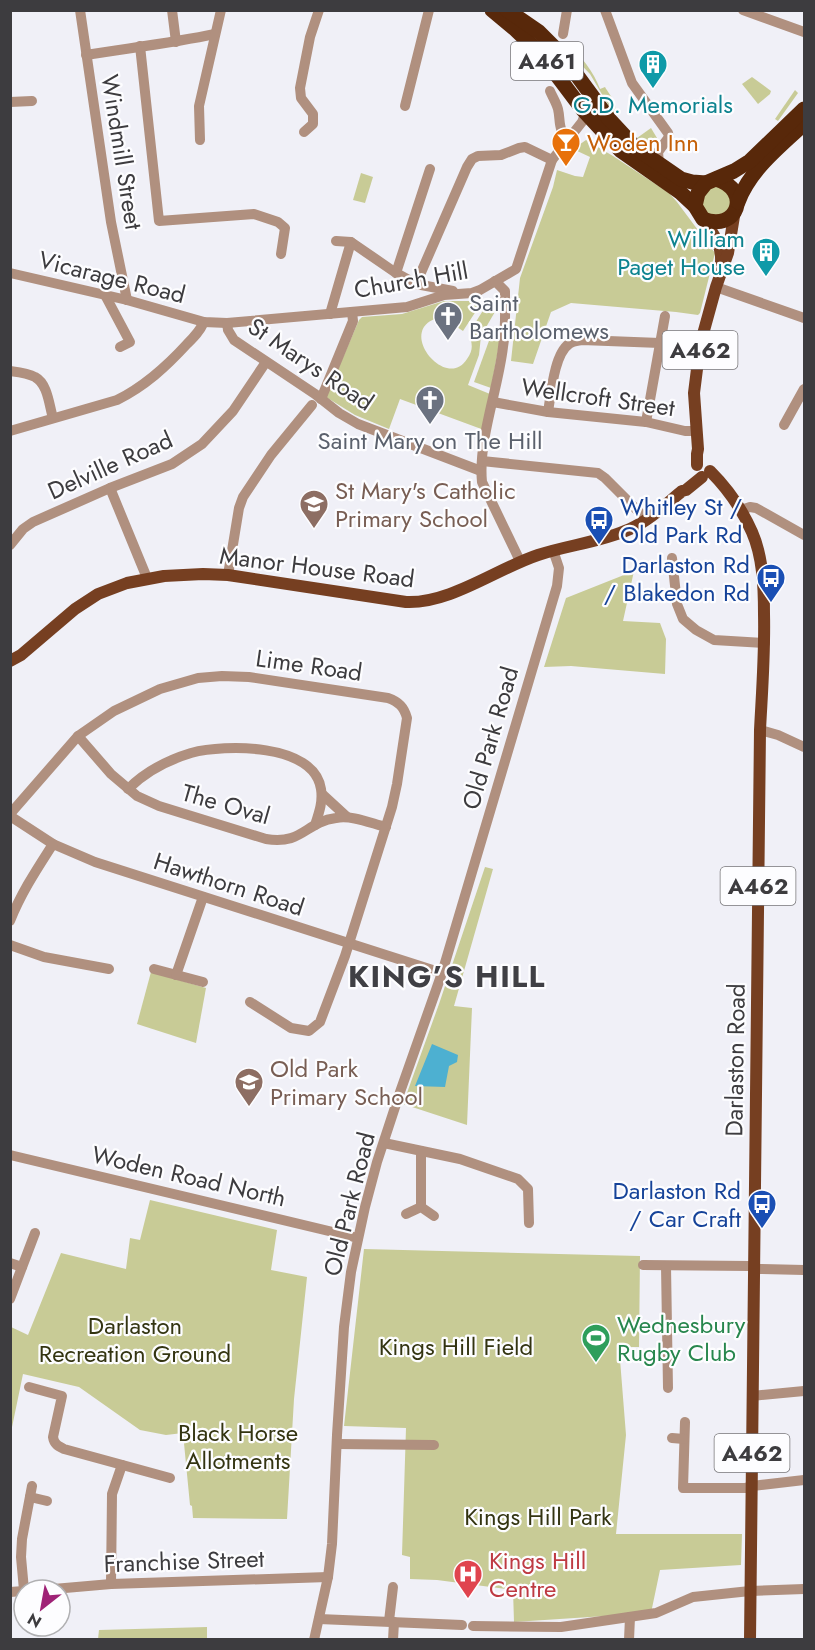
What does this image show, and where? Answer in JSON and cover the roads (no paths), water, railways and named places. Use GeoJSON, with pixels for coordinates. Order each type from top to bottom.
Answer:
{"type":"FeatureCollection","features":[{"type":"Feature","properties":{"kind":"highway","name":"A461"},"geometry":{"type":"LineString","coordinates":[[492,10],[540,53],[590,123],[620,150],[670,184],[699,212]]}},
{"type":"Feature","properties":{"kind":"highway"},"geometry":{"type":"LineString","coordinates":[[507,10],[543,36],[562,55],[609,119],[636,148],[681,178],[692,182],[724,182],[731,186],[735,191],[737,206]]}},
{"type":"Feature","properties":{"kind":"highway"},"geometry":{"type":"LineString","coordinates":[[571,67],[580,90],[596,113],[596,117],[590,123]]}},
{"type":"Feature","properties":{"kind":"highway"},"geometry":{"type":"LineString","coordinates":[[804,110],[750,161],[711,181],[698,193],[699,212],[711,222],[721,222],[729,218],[749,179],[804,124]]}},
{"type":"Feature","properties":{"kind":"main road","name":"A462"},"geometry":{"type":"LineString","coordinates":[[697,431],[694,393],[700,345],[728,253],[737,206]]}},
{"type":"Feature","properties":{"kind":"main road","name":"A462"},"geometry":{"type":"LineString","coordinates":[[699,212],[722,250],[721,272]]}},
{"type":"Feature","properties":{"kind":"main road","name":"Darlaston Road"},"geometry":{"type":"LineString","coordinates":[[697,431],[703,471],[725,485],[753,533],[760,560],[764,591],[765,642],[760,730],[750,1640]]}},
{"type":"Feature","properties":{"kind":"main road","name":"Manor House Road"},"geometry":{"type":"LineString","coordinates":[[10,661],[21,655],[87,600],[113,588],[147,578],[179,574],[228,575],[419,603],[439,598],[520,561],[630,529],[647,520],[703,471]]}},
{"type":"Feature","properties":{"kind":"street","name":"Windmill Street"},"geometry":{"type":"LineString","coordinates":[[80,10],[111,222],[127,300]]}},
{"type":"Feature","properties":{"kind":"street"},"geometry":{"type":"LineString","coordinates":[[172,10],[176,42]]}},
{"type":"Feature","properties":{"kind":"street"},"geometry":{"type":"LineString","coordinates":[[200,140],[199,106],[220,10]]}},
{"type":"Feature","properties":{"kind":"street"},"geometry":{"type":"LineString","coordinates":[[304,132],[313,124],[313,114],[301,98],[300,88],[310,37],[320,10]]}},
{"type":"Feature","properties":{"kind":"street"},"geometry":{"type":"LineString","coordinates":[[405,106],[429,10]]}},
{"type":"Feature","properties":{"kind":"street"},"geometry":{"type":"LineString","coordinates":[[499,10],[527,35],[533,46]]}},
{"type":"Feature","properties":{"kind":"street"},"geometry":{"type":"LineString","coordinates":[[563,34],[567,10]]}},
{"type":"Feature","properties":{"kind":"street"},"geometry":{"type":"LineString","coordinates":[[605,10],[632,83],[668,132],[669,137],[658,152],[659,164]]}},
{"type":"Feature","properties":{"kind":"street"},"geometry":{"type":"LineString","coordinates":[[744,10],[804,32]]}},
{"type":"Feature","properties":{"kind":"street"},"geometry":{"type":"LineString","coordinates":[[776,22],[780,10]]}},
{"type":"Feature","properties":{"kind":"street"},"geometry":{"type":"LineString","coordinates":[[86,55],[214,34]]}},
{"type":"Feature","properties":{"kind":"street"},"geometry":{"type":"LineString","coordinates":[[140,46],[159,221],[254,214],[278,222],[285,228],[281,254]]}},
{"type":"Feature","properties":{"kind":"street"},"geometry":{"type":"LineString","coordinates":[[550,91],[558,107],[559,124],[563,134],[569,140]]}},
{"type":"Feature","properties":{"kind":"street"},"geometry":{"type":"LineString","coordinates":[[10,102],[32,101]]}},
{"type":"Feature","properties":{"kind":"street","name":"Church Hill"},"geometry":{"type":"LineString","coordinates":[[204,322],[227,323],[407,307],[444,295],[471,293],[516,269],[552,160],[584,117],[590,123],[569,140]]}},
{"type":"Feature","properties":{"kind":"street"},"geometry":{"type":"LineString","coordinates":[[416,284],[472,159],[478,156],[501,155],[525,147],[552,160]]}},
{"type":"Feature","properties":{"kind":"street"},"geometry":{"type":"LineString","coordinates":[[396,273],[430,169]]}},
{"type":"Feature","properties":{"kind":"street"},"geometry":{"type":"LineString","coordinates":[[336,241],[351,243],[416,284],[471,293]]}},
{"type":"Feature","properties":{"kind":"street"},"geometry":{"type":"LineString","coordinates":[[330,314],[351,243]]}},
{"type":"Feature","properties":{"kind":"street","name":"Vicarage Road"},"geometry":{"type":"LineString","coordinates":[[10,273],[127,300],[204,322]]}},
{"type":"Feature","properties":{"kind":"street"},"geometry":{"type":"LineString","coordinates":[[495,281],[505,291],[505,319],[503,347],[482,466],[482,482],[520,561]]}},
{"type":"Feature","properties":{"kind":"street"},"geometry":{"type":"LineString","coordinates":[[416,284],[422,292],[416,304]]}},
{"type":"Feature","properties":{"kind":"street"},"geometry":{"type":"LineString","coordinates":[[716,287],[804,318]]}},
{"type":"Feature","properties":{"kind":"street"},"geometry":{"type":"LineString","coordinates":[[105,295],[130,342],[120,347]]}},
{"type":"Feature","properties":{"kind":"street"},"geometry":{"type":"LineString","coordinates":[[228,575],[239,508],[243,497],[271,455],[316,402],[352,321],[352,312]]}},
{"type":"Feature","properties":{"kind":"street"},"geometry":{"type":"LineString","coordinates":[[646,422],[665,316]]}},
{"type":"Feature","properties":{"kind":"street"},"geometry":{"type":"LineString","coordinates":[[10,431],[117,400],[137,389],[178,354],[204,322]]}},
{"type":"Feature","properties":{"kind":"street","name":"St Marys Road"},"geometry":{"type":"LineString","coordinates":[[227,323],[234,340],[316,402],[358,424],[482,466],[598,473],[647,520]]}},
{"type":"Feature","properties":{"kind":"street"},"geometry":{"type":"LineString","coordinates":[[548,412],[557,363],[567,345],[582,340],[660,343]]}},
{"type":"Feature","properties":{"kind":"street","name":"Delville Road"},"geometry":{"type":"LineString","coordinates":[[10,545],[23,529],[33,522],[172,464],[202,444],[233,411],[266,362]]}},
{"type":"Feature","properties":{"kind":"street"},"geometry":{"type":"LineString","coordinates":[[10,371],[30,375],[40,380],[53,418]]}},
{"type":"Feature","properties":{"kind":"street"},"geometry":{"type":"LineString","coordinates":[[784,425],[804,389]]}},
{"type":"Feature","properties":{"kind":"street","name":"Wellcroft Street"},"geometry":{"type":"LineString","coordinates":[[493,402],[548,412],[646,422],[686,431],[697,431]]}},
{"type":"Feature","properties":{"kind":"street"},"geometry":{"type":"LineString","coordinates":[[110,488],[147,578]]}},
{"type":"Feature","properties":{"kind":"street"},"geometry":{"type":"LineString","coordinates":[[741,510],[756,508],[804,536]]}},
{"type":"Feature","properties":{"kind":"street","name":"Old Park Road"},"geometry":{"type":"LineString","coordinates":[[314,1640],[328,1577],[332,1544],[345,1328],[350,1280],[358,1238],[370,1188],[442,973],[557,586],[559,568],[553,550]]}},
{"type":"Feature","properties":{"kind":"street"},"geometry":{"type":"LineString","coordinates":[[672,558],[677,604],[682,619],[714,640],[765,642]]}},
{"type":"Feature","properties":{"kind":"street","name":"Lime Road"},"geometry":{"type":"LineString","coordinates":[[10,815],[78,736],[102,718],[160,690],[198,678],[249,677],[388,698],[400,704],[407,718],[397,784],[386,827],[320,1022],[309,1031],[291,1028],[250,1002]]}},
{"type":"Feature","properties":{"kind":"street"},"geometry":{"type":"LineString","coordinates":[[760,730],[778,735],[804,747]]}},
{"type":"Feature","properties":{"kind":"street","name":"The Oval"},"geometry":{"type":"LineString","coordinates":[[78,736],[111,774],[137,796],[159,806],[274,840],[290,840],[315,825],[334,818],[347,817],[386,827]]}},
{"type":"Feature","properties":{"kind":"street","name":"The Oval"},"geometry":{"type":"LineString","coordinates":[[128,789],[151,770],[189,754],[212,750],[247,749],[297,759],[315,775],[322,794]]}},
{"type":"Feature","properties":{"kind":"street"},"geometry":{"type":"LineString","coordinates":[[322,794],[347,817]]}},
{"type":"Feature","properties":{"kind":"street"},"geometry":{"type":"LineString","coordinates":[[315,825],[321,808],[322,794]]}},
{"type":"Feature","properties":{"kind":"street","name":"Hawthorn Road"},"geometry":{"type":"LineString","coordinates":[[10,815],[53,844],[95,862],[442,973]]}},
{"type":"Feature","properties":{"kind":"street"},"geometry":{"type":"LineString","coordinates":[[10,921],[34,873],[53,844]]}},
{"type":"Feature","properties":{"kind":"street"},"geometry":{"type":"LineString","coordinates":[[176,975],[203,897]]}},
{"type":"Feature","properties":{"kind":"street"},"geometry":{"type":"LineString","coordinates":[[10,945],[44,957],[109,969]]}},
{"type":"Feature","properties":{"kind":"street"},"geometry":{"type":"LineString","coordinates":[[154,969],[203,982]]}},
{"type":"Feature","properties":{"kind":"street"},"geometry":{"type":"LineString","coordinates":[[384,1143],[460,1159],[518,1179],[528,1189],[529,1223]]}},
{"type":"Feature","properties":{"kind":"street"},"geometry":{"type":"LineString","coordinates":[[421,1151],[421,1208]]}},
{"type":"Feature","properties":{"kind":"street","name":"Woden Road North"},"geometry":{"type":"LineString","coordinates":[[10,1155],[358,1238]]}},
{"type":"Feature","properties":{"kind":"street"},"geometry":{"type":"LineString","coordinates":[[406,1214],[421,1208]]}},
{"type":"Feature","properties":{"kind":"street"},"geometry":{"type":"LineString","coordinates":[[421,1208],[434,1216]]}},
{"type":"Feature","properties":{"kind":"street"},"geometry":{"type":"LineString","coordinates":[[10,1299],[34,1233]]}},
{"type":"Feature","properties":{"kind":"street"},"geometry":{"type":"LineString","coordinates":[[10,1263],[22,1267]]}},
{"type":"Feature","properties":{"kind":"street"},"geometry":{"type":"LineString","coordinates":[[643,1265],[804,1270]]}},
{"type":"Feature","properties":{"kind":"street"},"geometry":{"type":"LineString","coordinates":[[666,1266],[668,1388]]}},
{"type":"Feature","properties":{"kind":"street"},"geometry":{"type":"LineString","coordinates":[[29,1387],[62,1396],[53,1437],[58,1446],[170,1478]]}},
{"type":"Feature","properties":{"kind":"street"},"geometry":{"type":"LineString","coordinates":[[752,1396],[804,1391]]}},
{"type":"Feature","properties":{"kind":"street"},"geometry":{"type":"LineString","coordinates":[[685,1422],[678,1488],[746,1488],[804,1480]]}},
{"type":"Feature","properties":{"kind":"street"},"geometry":{"type":"LineString","coordinates":[[672,1438],[684,1439]]}},
{"type":"Feature","properties":{"kind":"street"},"geometry":{"type":"LineString","coordinates":[[337,1444],[434,1445]]}},
{"type":"Feature","properties":{"kind":"street"},"geometry":{"type":"LineString","coordinates":[[111,1584],[112,1494],[122,1465]]}},
{"type":"Feature","properties":{"kind":"street"},"geometry":{"type":"LineString","coordinates":[[23,1578],[23,1529],[31,1492],[47,1501]]}},
{"type":"Feature","properties":{"kind":"street","name":"Franchise Street"},"geometry":{"type":"LineString","coordinates":[[72,1587],[111,1584],[328,1577]]}},
{"type":"Feature","properties":{"kind":"street"},"geometry":{"type":"LineString","coordinates":[[393,1587],[393,1640]]}},
{"type":"Feature","properties":{"kind":"street"},"geometry":{"type":"LineString","coordinates":[[319,1619],[492,1627],[561,1627],[656,1613],[693,1598],[750,1591],[804,1589]]}},
{"type":"Feature","properties":{"kind":"street"},"geometry":{"type":"LineString","coordinates":[[628,1640],[630,1617]]}},
{"type":"Feature","properties":{"kind":"street"},"geometry":{"type":"LineString","coordinates":[[492,1627],[492,1640]]}},
{"type":"Feature","properties":{"kind":"water"},"geometry":{"type":"Polygon","coordinates":[[[432,1044],[458,1055],[457,1062],[449,1066],[445,1087],[415,1086],[432,1044]]]}},
{"type":"Feature","properties":{"kind":"place","name":"G.D. Memorials"},"geometry":{"type":"Point","coordinates":[653,90]}},
{"type":"Feature","properties":{"kind":"place","name":"Woden Inn"},"geometry":{"type":"Point","coordinates":[566,168]}},
{"type":"Feature","properties":{"kind":"place","name":"William Paget House"},"geometry":{"type":"Point","coordinates":[766,278]}},
{"type":"Feature","properties":{"kind":"place","name":"Saint Bartholomews"},"geometry":{"type":"Point","coordinates":[448,342]}},
{"type":"Feature","properties":{"kind":"place","name":"Saint Mary on The Hill"},"geometry":{"type":"Point","coordinates":[430,426]}},
{"type":"Feature","properties":{"kind":"place","name":"St Mary's Catholic Primary School"},"geometry":{"type":"Point","coordinates":[314,530]}},
{"type":"Feature","properties":{"kind":"place","name":"Whitley St / Old Park Rd"},"geometry":{"type":"Point","coordinates":[599,546]}},
{"type":"Feature","properties":{"kind":"place","name":"Darlaston Rd / Blakedon Rd"},"geometry":{"type":"Point","coordinates":[771,604]}},
{"type":"Feature","properties":{"kind":"place","name":"Old Park Primary School"},"geometry":{"type":"Point","coordinates":[249,1108]}},
{"type":"Feature","properties":{"kind":"place","name":"Darlaston Rd / Car Craft"},"geometry":{"type":"Point","coordinates":[762,1230]}},
{"type":"Feature","properties":{"kind":"place","name":"Wednesbury Rugby Club"},"geometry":{"type":"Point","coordinates":[596,1364]}},
{"type":"Feature","properties":{"kind":"place","name":"Kings Hill Centre"},"geometry":{"type":"Point","coordinates":[468,1600]}},
{"type":"Feature","properties":{"kind":"district","name":"KING’S HILL"},"geometry":{"type":"Point","coordinates":[447,976]}},
{"type":"Feature","properties":{"kind":"park label","name":"Darlaston Recreation Ground"},"geometry":{"type":"Point","coordinates":[135,1339]}},
{"type":"Feature","properties":{"kind":"park label","name":"Kings Hill Field"},"geometry":{"type":"Point","coordinates":[456,1346]}},
{"type":"Feature","properties":{"kind":"park label","name":"Black Horse Allotments"},"geometry":{"type":"Point","coordinates":[238,1446]}},
{"type":"Feature","properties":{"kind":"park label","name":"Kings Hill Park"},"geometry":{"type":"Point","coordinates":[538,1516]}}]}
